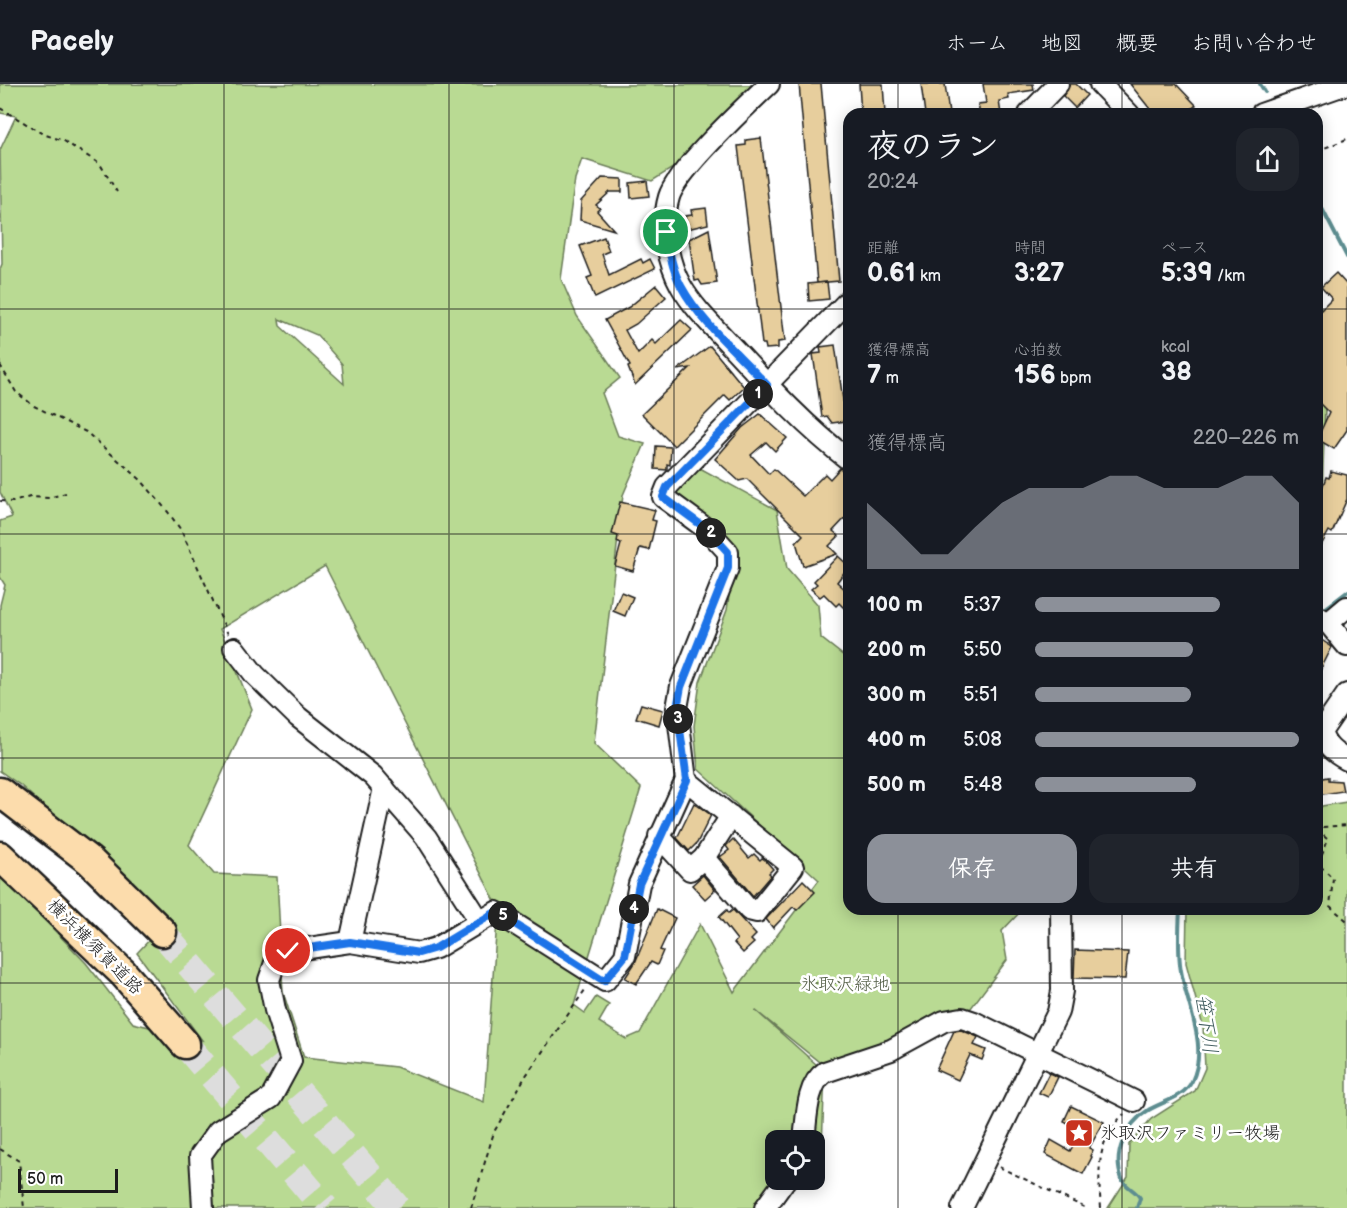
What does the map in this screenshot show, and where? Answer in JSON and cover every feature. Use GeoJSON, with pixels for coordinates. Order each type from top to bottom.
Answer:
{"type":"FeatureCollection","features":[{"type":"Feature","properties":{"kind":"highway"},"geometry":{"type":"LineString","coordinates":[[0,792],[90,861],[162,932]]}},
{"type":"Feature","properties":{"kind":"highway","name":"横浜横須賀道路"},"geometry":{"type":"LineString","coordinates":[[0,856],[115,965],[185,1044]]}},
{"type":"Feature","properties":{"kind":"street"},"geometry":{"type":"LineString","coordinates":[[769,84],[679,179],[669,196],[666,232],[672,264],[681,286],[702,314],[767,385],[816,434],[843,455]]}},
{"type":"Feature","properties":{"kind":"street"},"geometry":{"type":"LineString","coordinates":[[1035,108],[1058,84]]}},
{"type":"Feature","properties":{"kind":"street"},"geometry":{"type":"LineString","coordinates":[[1100,84],[1123,108]]}},
{"type":"Feature","properties":{"kind":"street"},"geometry":{"type":"LineString","coordinates":[[1280,108],[1345,88]]}},
{"type":"Feature","properties":{"kind":"street"},"geometry":{"type":"LineString","coordinates":[[203,1208],[200,1156],[218,1131],[271,1098],[291,1061],[274,1010],[269,980],[276,960],[288,951],[350,942],[419,953],[436,948],[496,912],[604,981],[625,956],[639,884],[659,836],[687,780],[677,708],[681,687],[728,568],[728,552],[708,530],[663,497],[667,487],[843,306]]}},
{"type":"Feature","properties":{"kind":"street"},"geometry":{"type":"LineString","coordinates":[[1323,619],[1347,607]]}},
{"type":"Feature","properties":{"kind":"street"},"geometry":{"type":"LineString","coordinates":[[1323,621],[1347,646]]}},
{"type":"Feature","properties":{"kind":"street"},"geometry":{"type":"LineString","coordinates":[[234,648],[255,675],[298,717],[373,776],[384,788],[426,837],[480,920]]}},
{"type":"Feature","properties":{"kind":"street"},"geometry":{"type":"LineString","coordinates":[[1323,729],[1347,694]]}},
{"type":"Feature","properties":{"kind":"street"},"geometry":{"type":"LineString","coordinates":[[1323,738],[1333,752],[1347,760]]}},
{"type":"Feature","properties":{"kind":"street"},"geometry":{"type":"LineString","coordinates":[[687,780],[793,867],[757,912],[749,910],[704,858]]}},
{"type":"Feature","properties":{"kind":"street"},"geometry":{"type":"LineString","coordinates":[[350,942],[384,788]]}},
{"type":"Feature","properties":{"kind":"street"},"geometry":{"type":"LineString","coordinates":[[659,836],[690,870],[704,858],[731,816]]}},
{"type":"Feature","properties":{"kind":"street"},"geometry":{"type":"LineString","coordinates":[[962,1208],[1058,1012],[1062,991],[1061,915]]}},
{"type":"Feature","properties":{"kind":"street"},"geometry":{"type":"LineString","coordinates":[[805,1130],[810,1097],[817,1077],[825,1072],[891,1050],[944,1021],[962,1018],[1039,1053],[1134,1101]]}},
{"type":"Feature","properties":{"kind":"street"},"geometry":{"type":"LineString","coordinates":[[765,1208],[778,1190]]}},
{"type":"Feature","properties":{"kind":"path"},"geometry":{"type":"LineString","coordinates":[[0,108],[44,134],[64,141],[100,164],[117,192]]}},
{"type":"Feature","properties":{"kind":"path"},"geometry":{"type":"LineString","coordinates":[[1323,149],[1347,139]]}},
{"type":"Feature","properties":{"kind":"path"},"geometry":{"type":"LineString","coordinates":[[0,365],[16,392],[34,406],[86,432],[141,480],[168,512],[181,530],[234,648]]}},
{"type":"Feature","properties":{"kind":"path"},"geometry":{"type":"LineString","coordinates":[[0,501],[13,502],[30,497],[49,498],[69,492]]}},
{"type":"Feature","properties":{"kind":"path"},"geometry":{"type":"LineString","coordinates":[[1323,827],[1347,825]]}},
{"type":"Feature","properties":{"kind":"path"},"geometry":{"type":"LineString","coordinates":[[1323,834],[1328,839],[1323,852]]}},
{"type":"Feature","properties":{"kind":"path"},"geometry":{"type":"LineString","coordinates":[[1323,869],[1333,878],[1330,906],[1347,921]]}},
{"type":"Feature","properties":{"kind":"path"},"geometry":{"type":"LineString","coordinates":[[471,1208],[486,1151],[494,1132],[525,1077],[585,989]]}},
{"type":"Feature","properties":{"kind":"path"},"geometry":{"type":"LineString","coordinates":[[1101,1208],[1099,1155],[1112,1127],[1134,1105],[1134,1101]]}},
{"type":"Feature","properties":{"kind":"path"},"geometry":{"type":"LineString","coordinates":[[0,1149],[19,1161],[24,1208]]}},
{"type":"Feature","properties":{"kind":"path"},"geometry":{"type":"LineString","coordinates":[[986,1161],[1086,1208]]}},
{"type":"Feature","properties":{"kind":"green space","name":"氷取沢緑地"},"geometry":{"type":"Polygon","coordinates":[[[0,84],[756,85],[684,161],[652,181],[582,159],[575,179],[561,279],[577,316],[620,378],[602,393],[618,436],[645,444],[623,495],[594,743],[641,788],[574,1005],[585,1013],[596,997],[609,1005],[599,1022],[626,1039],[640,1033],[700,924],[734,992],[819,880],[698,769],[694,726],[700,682],[727,610],[736,547],[675,493],[698,467],[777,510],[787,569],[818,605],[821,638],[843,655],[843,915],[1017,915],[1002,931],[1007,960],[971,1008],[834,1074],[755,1010],[825,1072],[823,1130],[765,1130],[765,1190],[782,1190],[775,1208],[0,1208],[0,874],[86,963],[133,1023],[202,1040],[137,953],[169,919],[20,785],[0,771],[0,605],[5,585],[0,577],[0,521],[12,517],[0,492],[0,269],[2,264],[0,150],[16,116],[0,113],[0,84]],[[279,319],[280,326],[344,384],[342,364],[317,335],[279,319]],[[325,566],[220,629],[252,709],[189,845],[214,874],[277,877],[283,992],[304,1057],[396,1067],[484,1102],[498,907],[325,566]]]}},
{"type":"Feature","properties":{"kind":"green space"},"geometry":{"type":"Polygon","coordinates":[[[1323,322],[1327,349],[1323,468],[1323,322]]]}},
{"type":"Feature","properties":{"kind":"green space"},"geometry":{"type":"Polygon","coordinates":[[[1347,802],[1347,1208],[1108,1208],[1128,1177],[1129,1144],[1151,1119],[1195,1091],[1205,1068],[1203,1026],[1186,963],[1187,915],[1323,915],[1323,806],[1347,802]]]}},
{"type":"Feature","properties":{"kind":"building"},"geometry":{"type":"Polygon","coordinates":[[[799,84],[821,84],[839,281],[817,283],[799,84]]]}},
{"type":"Feature","properties":{"kind":"building"},"geometry":{"type":"Polygon","coordinates":[[[859,84],[883,84],[885,108],[861,108],[859,84]]]}},
{"type":"Feature","properties":{"kind":"building"},"geometry":{"type":"Polygon","coordinates":[[[921,84],[945,84],[948,108],[924,108],[921,84]]]}},
{"type":"Feature","properties":{"kind":"building"},"geometry":{"type":"Polygon","coordinates":[[[983,84],[1033,84],[1034,90],[1008,94],[1009,99],[999,101],[1000,108],[979,108],[978,104],[986,103],[983,84]]]}},
{"type":"Feature","properties":{"kind":"building"},"geometry":{"type":"Polygon","coordinates":[[[1070,84],[1076,84],[1087,95],[1075,108],[1063,96],[1070,84]]]}},
{"type":"Feature","properties":{"kind":"building"},"geometry":{"type":"Polygon","coordinates":[[[1130,84],[1176,84],[1196,105],[1193,108],[1149,108],[1130,84]]]}},
{"type":"Feature","properties":{"kind":"building"},"geometry":{"type":"Polygon","coordinates":[[[761,138],[785,341],[778,342],[778,348],[766,349],[765,344],[762,344],[738,146],[746,145],[746,140],[761,138]]]}},
{"type":"Feature","properties":{"kind":"building"},"geometry":{"type":"Polygon","coordinates":[[[602,178],[622,179],[622,192],[610,192],[596,205],[600,208],[597,211],[614,230],[580,220],[581,201],[602,178]]]}},
{"type":"Feature","properties":{"kind":"building"},"geometry":{"type":"Polygon","coordinates":[[[647,181],[649,196],[631,198],[630,183],[647,181]]]}},
{"type":"Feature","properties":{"kind":"building"},"geometry":{"type":"Polygon","coordinates":[[[706,208],[708,224],[687,229],[685,216],[692,215],[691,210],[706,208]]]}},
{"type":"Feature","properties":{"kind":"building"},"geometry":{"type":"Polygon","coordinates":[[[709,229],[717,283],[702,285],[699,280],[695,281],[689,239],[709,229]]]}},
{"type":"Feature","properties":{"kind":"building"},"geometry":{"type":"Polygon","coordinates":[[[604,237],[609,251],[602,254],[609,275],[641,259],[643,263],[650,259],[655,269],[595,298],[587,278],[592,276],[580,246],[604,237]]]}},
{"type":"Feature","properties":{"kind":"building"},"geometry":{"type":"Polygon","coordinates":[[[1336,273],[1347,285],[1347,430],[1334,449],[1323,443],[1323,426],[1329,413],[1323,407],[1323,308],[1332,299],[1323,289],[1323,285],[1336,273]]]}},
{"type":"Feature","properties":{"kind":"building"},"geometry":{"type":"Polygon","coordinates":[[[827,282],[829,299],[809,301],[808,284],[827,282]]]}},
{"type":"Feature","properties":{"kind":"building"},"geometry":{"type":"Polygon","coordinates":[[[656,285],[666,297],[636,324],[625,330],[638,354],[652,340],[656,344],[681,320],[692,330],[635,385],[628,367],[630,366],[605,320],[629,307],[656,285]]]}},
{"type":"Feature","properties":{"kind":"building"},"geometry":{"type":"Polygon","coordinates":[[[835,345],[843,400],[843,421],[832,423],[827,416],[822,417],[813,354],[821,353],[820,347],[835,345]]]}},
{"type":"Feature","properties":{"kind":"building"},"geometry":{"type":"Polygon","coordinates":[[[710,346],[744,387],[730,400],[725,395],[674,446],[642,414],[690,368],[677,370],[710,346]]]}},
{"type":"Feature","properties":{"kind":"building"},"geometry":{"type":"Polygon","coordinates":[[[760,414],[787,438],[775,451],[766,442],[751,455],[769,474],[774,469],[803,496],[825,474],[830,479],[840,468],[843,471],[843,520],[833,531],[839,536],[829,546],[837,554],[803,566],[796,542],[803,535],[747,479],[739,481],[715,459],[742,428],[760,414]]]}},
{"type":"Feature","properties":{"kind":"building"},"geometry":{"type":"Polygon","coordinates":[[[656,446],[671,447],[670,465],[667,464],[667,470],[655,469],[656,446]]]}},
{"type":"Feature","properties":{"kind":"building"},"geometry":{"type":"Polygon","coordinates":[[[1331,471],[1347,475],[1347,499],[1332,533],[1329,531],[1323,542],[1323,486],[1326,477],[1329,478],[1331,471]]]}},
{"type":"Feature","properties":{"kind":"building"},"geometry":{"type":"Polygon","coordinates":[[[620,502],[655,510],[652,520],[656,521],[649,550],[640,548],[633,571],[615,566],[621,544],[617,542],[618,536],[612,534],[620,502]]]}},
{"type":"Feature","properties":{"kind":"building"},"geometry":{"type":"Polygon","coordinates":[[[838,556],[843,561],[843,574],[837,582],[843,588],[843,607],[839,603],[836,606],[824,594],[820,597],[811,589],[817,584],[814,581],[838,556]]]}},
{"type":"Feature","properties":{"kind":"building"},"geometry":{"type":"Polygon","coordinates":[[[621,592],[633,597],[625,616],[613,611],[621,592]]]}},
{"type":"Feature","properties":{"kind":"building"},"geometry":{"type":"Polygon","coordinates":[[[1323,641],[1332,647],[1323,665],[1323,641]]]}},
{"type":"Feature","properties":{"kind":"building"},"geometry":{"type":"Polygon","coordinates":[[[641,704],[663,710],[659,725],[636,718],[641,704]]]}},
{"type":"Feature","properties":{"kind":"building"},"geometry":{"type":"Polygon","coordinates":[[[1323,778],[1341,781],[1343,791],[1323,794],[1323,778]]]}},
{"type":"Feature","properties":{"kind":"building"},"geometry":{"type":"Polygon","coordinates":[[[694,803],[711,815],[697,843],[689,851],[677,838],[694,803]]]}},
{"type":"Feature","properties":{"kind":"building"},"geometry":{"type":"Polygon","coordinates":[[[733,839],[749,858],[754,854],[760,860],[762,858],[765,860],[773,869],[769,873],[771,875],[753,896],[720,857],[729,850],[726,846],[733,839]]]}},
{"type":"Feature","properties":{"kind":"building"},"geometry":{"type":"Polygon","coordinates":[[[703,875],[715,890],[705,899],[692,885],[703,875]]]}},
{"type":"Feature","properties":{"kind":"building"},"geometry":{"type":"Polygon","coordinates":[[[803,880],[815,892],[797,910],[793,907],[773,928],[766,919],[803,880]]]}},
{"type":"Feature","properties":{"kind":"building"},"geometry":{"type":"Polygon","coordinates":[[[657,909],[675,918],[660,950],[663,951],[657,965],[651,962],[636,984],[625,978],[635,963],[657,909]]]}},
{"type":"Feature","properties":{"kind":"building"},"geometry":{"type":"Polygon","coordinates":[[[727,910],[729,913],[733,910],[756,935],[751,940],[754,943],[743,953],[734,943],[737,940],[719,917],[727,910]]]}},
{"type":"Feature","properties":{"kind":"building"},"geometry":{"type":"Polygon","coordinates":[[[1075,950],[1128,952],[1125,979],[1074,978],[1075,950]]]}},
{"type":"Feature","properties":{"kind":"building"},"geometry":{"type":"Polygon","coordinates":[[[961,1030],[978,1037],[974,1045],[986,1050],[982,1060],[970,1055],[958,1080],[936,1070],[954,1031],[961,1030]]]}},
{"type":"Feature","properties":{"kind":"building"},"geometry":{"type":"Polygon","coordinates":[[[1049,1073],[1058,1077],[1048,1097],[1039,1093],[1049,1073]]]}},
{"type":"Feature","properties":{"kind":"building"},"geometry":{"type":"Polygon","coordinates":[[[1071,1106],[1104,1122],[1089,1148],[1093,1150],[1090,1156],[1092,1157],[1083,1174],[1045,1154],[1051,1140],[1070,1151],[1082,1130],[1064,1121],[1071,1106]]]}},
{"type":"Feature","properties":{"kind":"waterway","name":"笹下川"},"geometry":{"type":"LineString","coordinates":[[1260,84],[1265,92]]}},
{"type":"Feature","properties":{"kind":"waterway","name":"笹下川"},"geometry":{"type":"LineString","coordinates":[[1323,211],[1347,257]]}},
{"type":"Feature","properties":{"kind":"waterway","name":"笹下川"},"geometry":{"type":"LineString","coordinates":[[1323,610],[1347,592]]}},
{"type":"Feature","properties":{"kind":"waterway","name":"笹下川"},"geometry":{"type":"LineString","coordinates":[[1137,1208],[1140,1198],[1124,1182],[1119,1170],[1123,1141],[1139,1117],[1184,1092],[1192,1081],[1197,1067],[1197,1037],[1180,964],[1180,915]]}},
{"type":"Feature","properties":{"kind":"tunnel"},"geometry":{"type":"LineString","coordinates":[[162,932],[397,1208]]}},
{"type":"Feature","properties":{"kind":"tunnel"},"geometry":{"type":"LineString","coordinates":[[185,1044],[325,1208]]}},
{"type":"Feature","properties":{"kind":"place","name":"氷取沢ファミリー牧場"},"geometry":{"type":"Point","coordinates":[1079,1133]}},
{"type":"Feature","properties":{"kind":"route"},"geometry":{"type":"LineString","coordinates":[[288,951],[350,942],[419,953],[436,948],[496,912],[604,981],[625,956],[639,884],[659,836],[687,780],[677,708],[681,687],[728,568],[728,552],[708,530],[663,497],[667,487],[767,385],[702,314],[681,286],[672,264],[666,232]]}}]}
